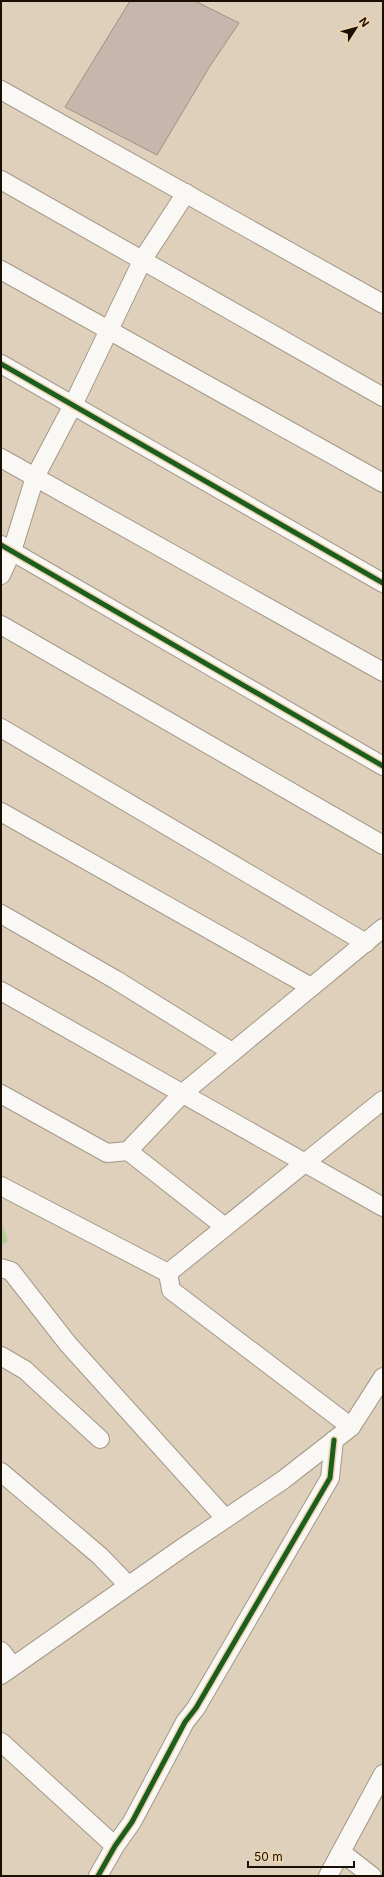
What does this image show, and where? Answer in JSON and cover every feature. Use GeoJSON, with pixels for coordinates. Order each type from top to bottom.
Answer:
{"type":"FeatureCollection","features":[{"type":"Feature","properties":{"kind":"street"},"geometry":{"type":"LineString","coordinates":[[1,90],[383,304]]}},
{"type":"Feature","properties":{"kind":"street"},"geometry":{"type":"LineString","coordinates":[[1,180],[383,396]]}},
{"type":"Feature","properties":{"kind":"street"},"geometry":{"type":"LineString","coordinates":[[1,575],[7,548],[35,477],[73,405],[143,259],[186,193]]}},
{"type":"Feature","properties":{"kind":"street"},"geometry":{"type":"LineString","coordinates":[[1,270],[383,483]]}},
{"type":"Feature","properties":{"kind":"street"},"geometry":{"type":"LineString","coordinates":[[1,364],[383,583]]}},
{"type":"Feature","properties":{"kind":"street"},"geometry":{"type":"LineString","coordinates":[[1,458],[383,672]]}},
{"type":"Feature","properties":{"kind":"street"},"geometry":{"type":"LineString","coordinates":[[7,548],[383,766]]}},
{"type":"Feature","properties":{"kind":"street"},"geometry":{"type":"LineString","coordinates":[[1,624],[383,845]]}},
{"type":"Feature","properties":{"kind":"street"},"geometry":{"type":"LineString","coordinates":[[1,728],[366,942]]}},
{"type":"Feature","properties":{"kind":"street"},"geometry":{"type":"LineString","coordinates":[[1,812],[311,987]]}},
{"type":"Feature","properties":{"kind":"street"},"geometry":{"type":"LineString","coordinates":[[1,914],[116,980],[232,1052]]}},
{"type":"Feature","properties":{"kind":"street"},"geometry":{"type":"LineString","coordinates":[[1,1094],[107,1153],[128,1151],[183,1093],[383,928]]}},
{"type":"Feature","properties":{"kind":"street"},"geometry":{"type":"LineString","coordinates":[[1,991],[383,1206]]}},
{"type":"Feature","properties":{"kind":"street"},"geometry":{"type":"LineString","coordinates":[[168,1273],[383,1100]]}},
{"type":"Feature","properties":{"kind":"street"},"geometry":{"type":"LineString","coordinates":[[128,1151],[225,1227]]}},
{"type":"Feature","properties":{"kind":"street"},"geometry":{"type":"LineString","coordinates":[[1,1186],[168,1273]]}},
{"type":"Feature","properties":{"kind":"street"},"geometry":{"type":"LineString","coordinates":[[1,1268],[11,1271],[68,1344],[225,1518]]}},
{"type":"Feature","properties":{"kind":"street"},"geometry":{"type":"LineString","coordinates":[[168,1273],[171,1290],[351,1427]]}},
{"type":"Feature","properties":{"kind":"street"},"geometry":{"type":"LineString","coordinates":[[1,1356],[25,1370],[100,1440]]}},
{"type":"Feature","properties":{"kind":"street"},"geometry":{"type":"LineString","coordinates":[[1,1651],[7,1670],[225,1518],[283,1480],[351,1427],[383,1377]]}},
{"type":"Feature","properties":{"kind":"street"},"geometry":{"type":"LineString","coordinates":[[98,1876],[115,1846],[132,1822],[185,1722],[196,1708],[330,1478],[334,1440]]}},
{"type":"Feature","properties":{"kind":"street"},"geometry":{"type":"LineString","coordinates":[[1,1472],[100,1556],[128,1586]]}},
{"type":"Feature","properties":{"kind":"street"},"geometry":{"type":"LineString","coordinates":[[1,1742],[115,1846]]}},
{"type":"Feature","properties":{"kind":"street"},"geometry":{"type":"LineString","coordinates":[[328,1876],[383,1775]]}},
{"type":"Feature","properties":{"kind":"street"},"geometry":{"type":"LineString","coordinates":[[340,1852],[372,1876]]}},
{"type":"Feature","properties":{"kind":"green space"},"geometry":{"type":"Polygon","coordinates":[[[1,1221],[8,1241],[1,1246],[1,1221]]]}},
{"type":"Feature","properties":{"kind":"building"},"geometry":{"type":"Polygon","coordinates":[[[130,1],[195,1],[239,23],[210,66],[157,155],[65,107],[130,1]]]}},
{"type":"Feature","properties":{"kind":"cycle path"},"geometry":{"type":"LineString","coordinates":[[1,364],[383,583]]}},
{"type":"Feature","properties":{"kind":"cycle path"},"geometry":{"type":"LineString","coordinates":[[1,545],[383,766]]}},
{"type":"Feature","properties":{"kind":"cycle path"},"geometry":{"type":"LineString","coordinates":[[98,1876],[115,1846],[132,1822],[185,1722],[196,1708],[330,1478],[334,1440]]}}]}
